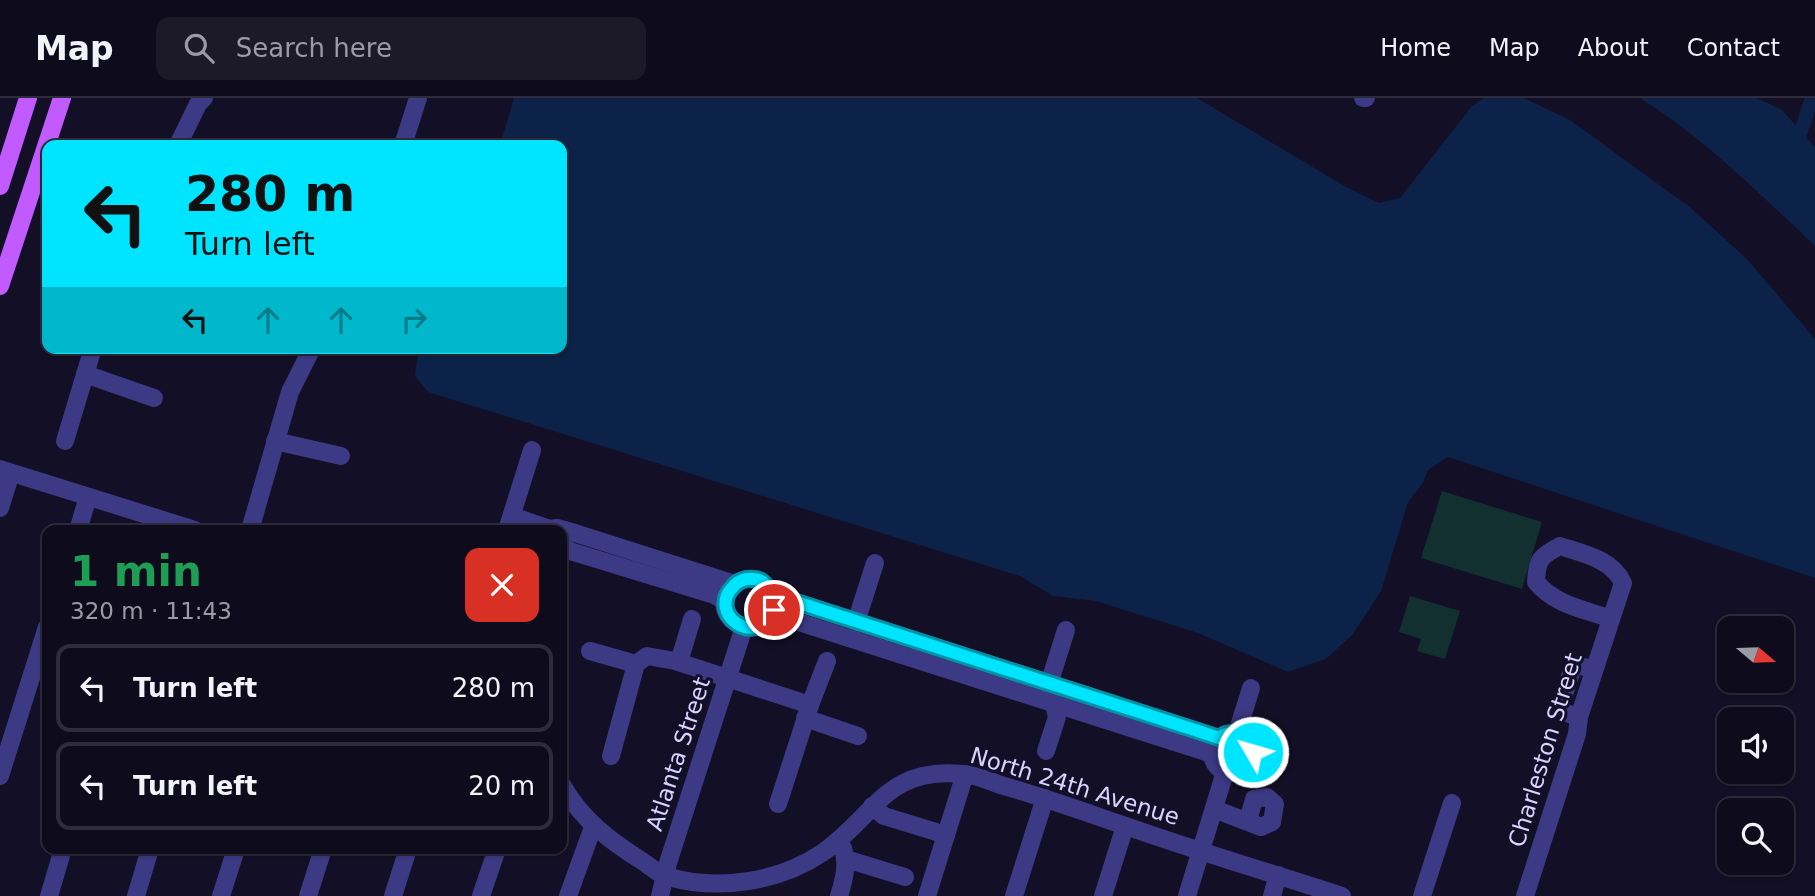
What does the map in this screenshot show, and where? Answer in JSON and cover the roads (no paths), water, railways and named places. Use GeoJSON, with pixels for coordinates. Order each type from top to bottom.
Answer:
{"type":"FeatureCollection","features":[{"type":"Feature","properties":{"kind":"main road"},"geometry":{"type":"LineString","coordinates":[[0,186],[29,98]]}},
{"type":"Feature","properties":{"kind":"main road"},"geometry":{"type":"LineString","coordinates":[[54,98],[54,122]]}},
{"type":"Feature","properties":{"kind":"main road"},"geometry":{"type":"LineString","coordinates":[[48,140],[62,98]]}},
{"type":"Feature","properties":{"kind":"main road"},"geometry":{"type":"LineString","coordinates":[[0,286],[42,158]]}},
{"type":"Feature","properties":{"kind":"street"},"geometry":{"type":"LineString","coordinates":[[180,98],[201,101],[181,140]]}},
{"type":"Feature","properties":{"kind":"street"},"geometry":{"type":"LineString","coordinates":[[405,140],[418,98]]}},
{"type":"Feature","properties":{"kind":"street"},"geometry":{"type":"LineString","coordinates":[[65,441],[91,354]]}},
{"type":"Feature","properties":{"kind":"street"},"geometry":{"type":"LineString","coordinates":[[251,525],[290,392],[309,354]]}},
{"type":"Feature","properties":{"kind":"street"},"geometry":{"type":"LineString","coordinates":[[85,374],[154,398]]}},
{"type":"Feature","properties":{"kind":"street"},"geometry":{"type":"LineString","coordinates":[[275,441],[341,456]]}},
{"type":"Feature","properties":{"kind":"street"},"geometry":{"type":"LineString","coordinates":[[510,523],[532,450]]}},
{"type":"Feature","properties":{"kind":"street"},"geometry":{"type":"LineString","coordinates":[[0,508],[6,471],[88,497],[161,525]]}},
{"type":"Feature","properties":{"kind":"street"},"geometry":{"type":"LineString","coordinates":[[80,525],[88,497]]}},
{"type":"Feature","properties":{"kind":"street"},"geometry":{"type":"LineString","coordinates":[[567,530],[735,584]]}},
{"type":"Feature","properties":{"kind":"street","name":"Charleston Street"},"geometry":{"type":"LineString","coordinates":[[1525,896],[1623,583],[1617,571],[1596,558],[1560,546],[1546,553],[1537,564],[1536,582],[1546,593],[1556,600],[1611,619]]}},
{"type":"Feature","properties":{"kind":"street"},"geometry":{"type":"LineString","coordinates":[[567,549],[714,595],[726,602]]}},
{"type":"Feature","properties":{"kind":"street"},"geometry":{"type":"LineString","coordinates":[[856,622],[876,562]]}},
{"type":"Feature","properties":{"kind":"street"},"geometry":{"type":"LineString","coordinates":[[752,578],[761,581],[774,594],[1049,684],[1216,746],[1052,703],[786,618],[771,618],[759,627],[744,627],[730,618],[727,595],[735,584],[752,578]]}},
{"type":"Feature","properties":{"kind":"street"},"geometry":{"type":"LineString","coordinates":[[771,618],[774,594]]}},
{"type":"Feature","properties":{"kind":"street"},"geometry":{"type":"LineString","coordinates":[[679,662],[692,620]]}},
{"type":"Feature","properties":{"kind":"street","name":"Atlanta Street"},"geometry":{"type":"LineString","coordinates":[[660,896],[668,863],[744,627]]}},
{"type":"Feature","properties":{"kind":"street"},"geometry":{"type":"LineString","coordinates":[[1046,751],[1057,717],[1049,684],[1066,630]]}},
{"type":"Feature","properties":{"kind":"street"},"geometry":{"type":"LineString","coordinates":[[0,776],[42,643]]}},
{"type":"Feature","properties":{"kind":"street"},"geometry":{"type":"LineString","coordinates":[[590,651],[636,664]]}},
{"type":"Feature","properties":{"kind":"street"},"geometry":{"type":"LineString","coordinates":[[611,756],[636,664],[647,656],[679,662],[728,678],[808,711],[858,736]]}},
{"type":"Feature","properties":{"kind":"street"},"geometry":{"type":"LineString","coordinates":[[778,804],[827,661]]}},
{"type":"Feature","properties":{"kind":"street"},"geometry":{"type":"LineString","coordinates":[[1237,733],[1251,688]]}},
{"type":"Feature","properties":{"kind":"street"},"geometry":{"type":"LineString","coordinates":[[1231,733],[1237,733],[1248,740],[1253,752],[1252,759],[1249,765],[1238,772],[1225,772],[1219,768],[1216,746],[1231,733]]}},
{"type":"Feature","properties":{"kind":"street"},"geometry":{"type":"LineString","coordinates":[[1186,896],[1225,772]]}},
{"type":"Feature","properties":{"kind":"street","name":"North 24th Avenue"},"geometry":{"type":"LineString","coordinates":[[567,792],[593,827],[666,877],[708,883],[750,881],[783,872],[820,855],[838,841],[884,794],[909,779],[933,774],[965,774],[1342,896]]}},
{"type":"Feature","properties":{"kind":"street"},"geometry":{"type":"LineString","coordinates":[[927,896],[965,774]]}},
{"type":"Feature","properties":{"kind":"street"},"geometry":{"type":"LineString","coordinates":[[1014,896],[1045,798]]}},
{"type":"Feature","properties":{"kind":"street"},"geometry":{"type":"LineString","coordinates":[[1422,896],[1452,803]]}},
{"type":"Feature","properties":{"kind":"street"},"geometry":{"type":"LineString","coordinates":[[872,806],[884,816],[946,835]]}},
{"type":"Feature","properties":{"kind":"street"},"geometry":{"type":"LineString","coordinates":[[1214,809],[1248,821]]}},
{"type":"Feature","properties":{"kind":"street"},"geometry":{"type":"LineString","coordinates":[[1103,896],[1125,826]]}},
{"type":"Feature","properties":{"kind":"street"},"geometry":{"type":"LineString","coordinates":[[568,896],[593,827]]}},
{"type":"Feature","properties":{"kind":"street"},"geometry":{"type":"LineString","coordinates":[[838,841],[846,859],[839,896]]}},
{"type":"Feature","properties":{"kind":"street"},"geometry":{"type":"LineString","coordinates":[[49,896],[62,854]]}},
{"type":"Feature","properties":{"kind":"street"},"geometry":{"type":"LineString","coordinates":[[136,896],[149,854]]}},
{"type":"Feature","properties":{"kind":"street"},"geometry":{"type":"LineString","coordinates":[[221,896],[234,854]]}},
{"type":"Feature","properties":{"kind":"street"},"geometry":{"type":"LineString","coordinates":[[308,896],[321,854]]}},
{"type":"Feature","properties":{"kind":"street"},"geometry":{"type":"LineString","coordinates":[[393,896],[406,854]]}},
{"type":"Feature","properties":{"kind":"street"},"geometry":{"type":"LineString","coordinates":[[481,896],[495,854]]}},
{"type":"Feature","properties":{"kind":"street"},"geometry":{"type":"LineString","coordinates":[[846,859],[905,877]]}},
{"type":"Feature","properties":{"kind":"street"},"geometry":{"type":"LineString","coordinates":[[1272,896],[1278,875]]}},
{"type":"Feature","properties":{"kind":"water"},"geometry":{"type":"Polygon","coordinates":[[[514,98],[1197,98],[1348,188],[1379,203],[1400,198],[1472,106],[1484,98],[1524,98],[1570,120],[1691,208],[1747,259],[1815,339],[1815,578],[1448,457],[1428,470],[1423,483],[1408,502],[1381,591],[1353,634],[1326,659],[1288,672],[1198,633],[1096,601],[1053,596],[1020,576],[428,392],[415,376],[419,354],[567,354],[567,140],[501,140],[514,98]]]}},
{"type":"Feature","properties":{"kind":"water"},"geometry":{"type":"Polygon","coordinates":[[[1640,98],[1757,98],[1782,110],[1815,147],[1815,246],[1709,149],[1640,98]]]}},
{"type":"Feature","properties":{"kind":"waterway"},"geometry":{"type":"LineString","coordinates":[[1795,150],[1812,98]]}}]}
